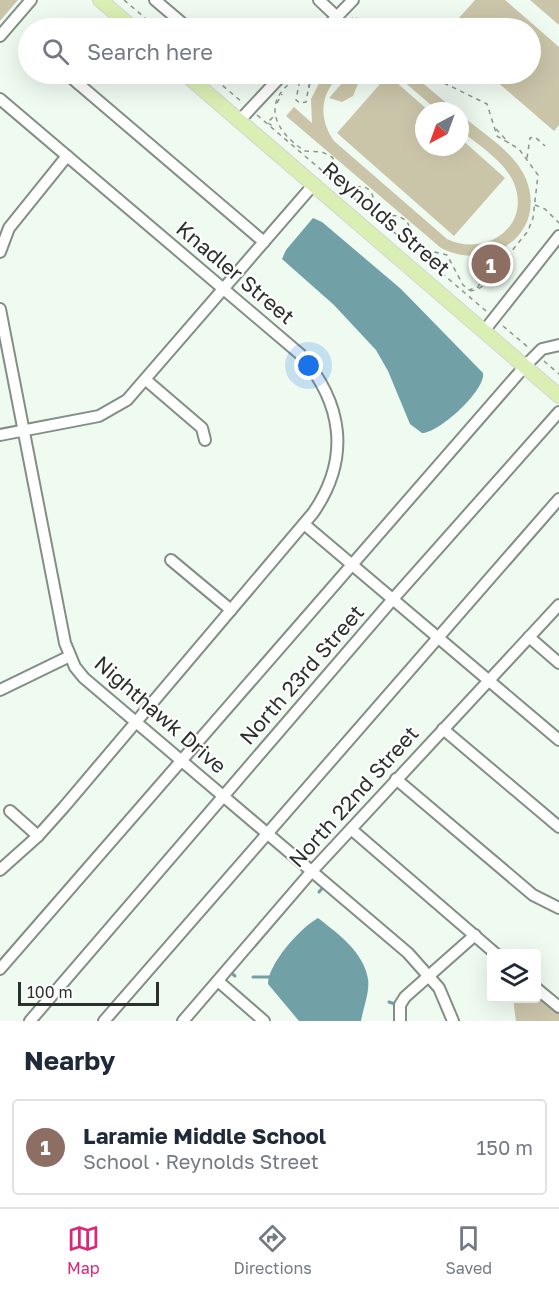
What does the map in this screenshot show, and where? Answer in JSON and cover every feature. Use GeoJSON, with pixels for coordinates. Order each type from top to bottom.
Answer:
{"type":"FeatureCollection","features":[{"type":"Feature","properties":{"kind":"main road"},"geometry":{"type":"LineString","coordinates":[[100,0],[119,18]]}},
{"type":"Feature","properties":{"kind":"main road","name":"Reynolds Street"},"geometry":{"type":"LineString","coordinates":[[197,84],[559,396]]}},
{"type":"Feature","properties":{"kind":"street"},"geometry":{"type":"LineString","coordinates":[[0,36],[31,0]]}},
{"type":"Feature","properties":{"kind":"street"},"geometry":{"type":"LineString","coordinates":[[155,0],[174,18]]}},
{"type":"Feature","properties":{"kind":"street"},"geometry":{"type":"LineString","coordinates":[[319,0],[337,16],[353,0]]}},
{"type":"Feature","properties":{"kind":"street"},"geometry":{"type":"LineString","coordinates":[[79,84],[264,242]]}},
{"type":"Feature","properties":{"kind":"street"},"geometry":{"type":"LineString","coordinates":[[240,120],[274,84]]}},
{"type":"Feature","properties":{"kind":"street","name":"Knadler Street"},"geometry":{"type":"LineString","coordinates":[[0,99],[300,354],[316,373],[328,393],[336,418],[336,461],[322,500],[38,836],[0,870]]}},
{"type":"Feature","properties":{"kind":"street"},"geometry":{"type":"LineString","coordinates":[[0,252],[9,228],[67,156]]}},
{"type":"Feature","properties":{"kind":"street"},"geometry":{"type":"LineString","coordinates":[[0,435],[99,416],[127,400],[314,184]]}},
{"type":"Feature","properties":{"kind":"street"},"geometry":{"type":"LineString","coordinates":[[484,331],[559,236]]}},
{"type":"Feature","properties":{"kind":"street","name":"Nighthawk Drive"},"geometry":{"type":"LineString","coordinates":[[0,309],[65,642],[70,656],[84,678],[225,795],[408,953],[429,975],[448,1005],[453,1021]]}},
{"type":"Feature","properties":{"kind":"street"},"geometry":{"type":"LineString","coordinates":[[0,969],[525,366],[542,349],[559,345]]}},
{"type":"Feature","properties":{"kind":"street"},"geometry":{"type":"LineString","coordinates":[[146,380],[202,428],[205,440]]}},
{"type":"Feature","properties":{"kind":"street","name":"North 23rd Street"},"geometry":{"type":"LineString","coordinates":[[30,1021],[393,600],[559,412]]}},
{"type":"Feature","properties":{"kind":"street"},"geometry":{"type":"LineString","coordinates":[[104,1021],[559,499]]}},
{"type":"Feature","properties":{"kind":"street"},"geometry":{"type":"LineString","coordinates":[[304,524],[559,740]]}},
{"type":"Feature","properties":{"kind":"street"},"geometry":{"type":"LineString","coordinates":[[171,560],[231,610]]}},
{"type":"Feature","properties":{"kind":"street","name":"North 22nd Street"},"geometry":{"type":"LineString","coordinates":[[183,1021],[312,871],[559,605]]}},
{"type":"Feature","properties":{"kind":"street"},"geometry":{"type":"LineString","coordinates":[[529,637],[559,663]]}},
{"type":"Feature","properties":{"kind":"street"},"geometry":{"type":"LineString","coordinates":[[0,690],[70,656]]}},
{"type":"Feature","properties":{"kind":"street"},"geometry":{"type":"LineString","coordinates":[[443,729],[559,827]]}},
{"type":"Feature","properties":{"kind":"street"},"geometry":{"type":"LineString","coordinates":[[396,779],[533,895],[559,908]]}},
{"type":"Feature","properties":{"kind":"street"},"geometry":{"type":"LineString","coordinates":[[10,811],[38,836]]}},
{"type":"Feature","properties":{"kind":"street"},"geometry":{"type":"LineString","coordinates":[[351,829],[490,949]]}},
{"type":"Feature","properties":{"kind":"street"},"geometry":{"type":"LineString","coordinates":[[400,1021],[400,1005],[405,997],[475,935]]}},
{"type":"Feature","properties":{"kind":"street"},"geometry":{"type":"LineString","coordinates":[[218,981],[264,1021]]}},
{"type":"Feature","properties":{"kind":"street"},"geometry":{"type":"LineString","coordinates":[[541,991],[559,1007]]}},
{"type":"Feature","properties":{"kind":"path"},"geometry":{"type":"LineString","coordinates":[[124,0],[145,18]]}},
{"type":"Feature","properties":{"kind":"path"},"geometry":{"type":"LineString","coordinates":[[221,84],[559,374]]}},
{"type":"Feature","properties":{"kind":"path"},"geometry":{"type":"LineString","coordinates":[[291,84],[283,91],[275,106],[274,115],[281,130],[302,150],[322,152],[332,157],[343,184],[347,187],[364,187],[371,192],[374,210],[378,214],[398,216],[406,222],[417,248],[444,253],[450,257],[459,279],[468,290]]}},
{"type":"Feature","properties":{"kind":"path"},"geometry":{"type":"LineString","coordinates":[[297,84],[295,96],[297,101],[306,102],[310,84]]}},
{"type":"Feature","properties":{"kind":"path"},"geometry":{"type":"LineString","coordinates":[[448,84],[487,104],[496,127],[509,144],[516,146],[538,175],[528,231],[510,253],[488,267],[480,286],[468,290]]}},
{"type":"Feature","properties":{"kind":"path"},"geometry":{"type":"LineString","coordinates":[[267,124],[272,124],[269,121],[274,115]]}},
{"type":"Feature","properties":{"kind":"path"},"geometry":{"type":"LineString","coordinates":[[527,159],[530,138],[535,137],[545,146]]}},
{"type":"Feature","properties":{"kind":"path"},"geometry":{"type":"LineString","coordinates":[[534,205],[545,209],[559,223]]}},
{"type":"Feature","properties":{"kind":"path"},"geometry":{"type":"LineString","coordinates":[[468,290],[477,290],[488,280],[500,259]]}},
{"type":"Feature","properties":{"kind":"shaded area"},"geometry":{"type":"Polygon","coordinates":[[[0,0],[18,0],[0,21],[0,0]]]}},
{"type":"Feature","properties":{"kind":"shaded area"},"geometry":{"type":"Polygon","coordinates":[[[475,0],[505,0],[526,18],[459,18],[475,0]]]}},
{"type":"Feature","properties":{"kind":"shaded area"},"geometry":{"type":"Polygon","coordinates":[[[530,0],[559,0],[559,25],[530,0]]]}},
{"type":"Feature","properties":{"kind":"shaded area"},"geometry":{"type":"Polygon","coordinates":[[[541,31],[559,47],[559,125],[554,131],[500,84],[541,84],[541,31]]]}},
{"type":"Feature","properties":{"kind":"shaded area"},"geometry":{"type":"Polygon","coordinates":[[[319,84],[332,84],[325,97],[324,115],[325,124],[334,141],[447,239],[462,244],[477,244],[491,241],[511,224],[517,211],[518,197],[509,174],[490,153],[469,137],[469,121],[506,151],[521,169],[531,199],[529,216],[521,232],[510,244],[495,252],[478,255],[459,254],[441,248],[286,116],[294,107],[312,123],[311,99],[319,84]]]}},
{"type":"Feature","properties":{"kind":"shaded area"},"geometry":{"type":"Polygon","coordinates":[[[341,84],[358,84],[353,96],[342,102],[329,98],[341,84]]]}},
{"type":"Feature","properties":{"kind":"shaded area"},"geometry":{"type":"Polygon","coordinates":[[[380,84],[398,84],[419,102],[415,102],[415,156],[469,156],[469,146],[505,178],[454,236],[337,133],[380,84]]]}},
{"type":"Feature","properties":{"kind":"shaded area"},"geometry":{"type":"Polygon","coordinates":[[[407,84],[424,84],[445,102],[428,102],[407,84]]]}},
{"type":"Feature","properties":{"kind":"shaded area"},"geometry":{"type":"Polygon","coordinates":[[[541,991],[559,1007],[559,1021],[516,1021],[514,1003],[541,1003],[541,991]]]}},
{"type":"Feature","properties":{"kind":"water"},"geometry":{"type":"Polygon","coordinates":[[[313,218],[322,222],[401,289],[483,373],[477,390],[470,399],[439,426],[422,433],[410,424],[388,371],[376,350],[334,305],[282,259],[286,250],[313,218]]]}},
{"type":"Feature","properties":{"kind":"water"},"geometry":{"type":"Polygon","coordinates":[[[318,918],[349,944],[365,969],[368,989],[361,1021],[299,1021],[268,984],[273,967],[286,947],[318,918]]]}},
{"type":"Feature","properties":{"kind":"waterway"},"geometry":{"type":"LineString","coordinates":[[319,892],[325,885]]}},
{"type":"Feature","properties":{"kind":"waterway"},"geometry":{"type":"LineString","coordinates":[[229,971],[235,976]]}},
{"type":"Feature","properties":{"kind":"waterway"},"geometry":{"type":"LineString","coordinates":[[253,977],[270,977]]}},
{"type":"Feature","properties":{"kind":"waterway"},"geometry":{"type":"LineString","coordinates":[[389,1002],[398,1005]]}},
{"type":"Feature","properties":{"kind":"place","name":"Laramie Middle School"},"geometry":{"type":"Point","coordinates":[491,264]}}]}
